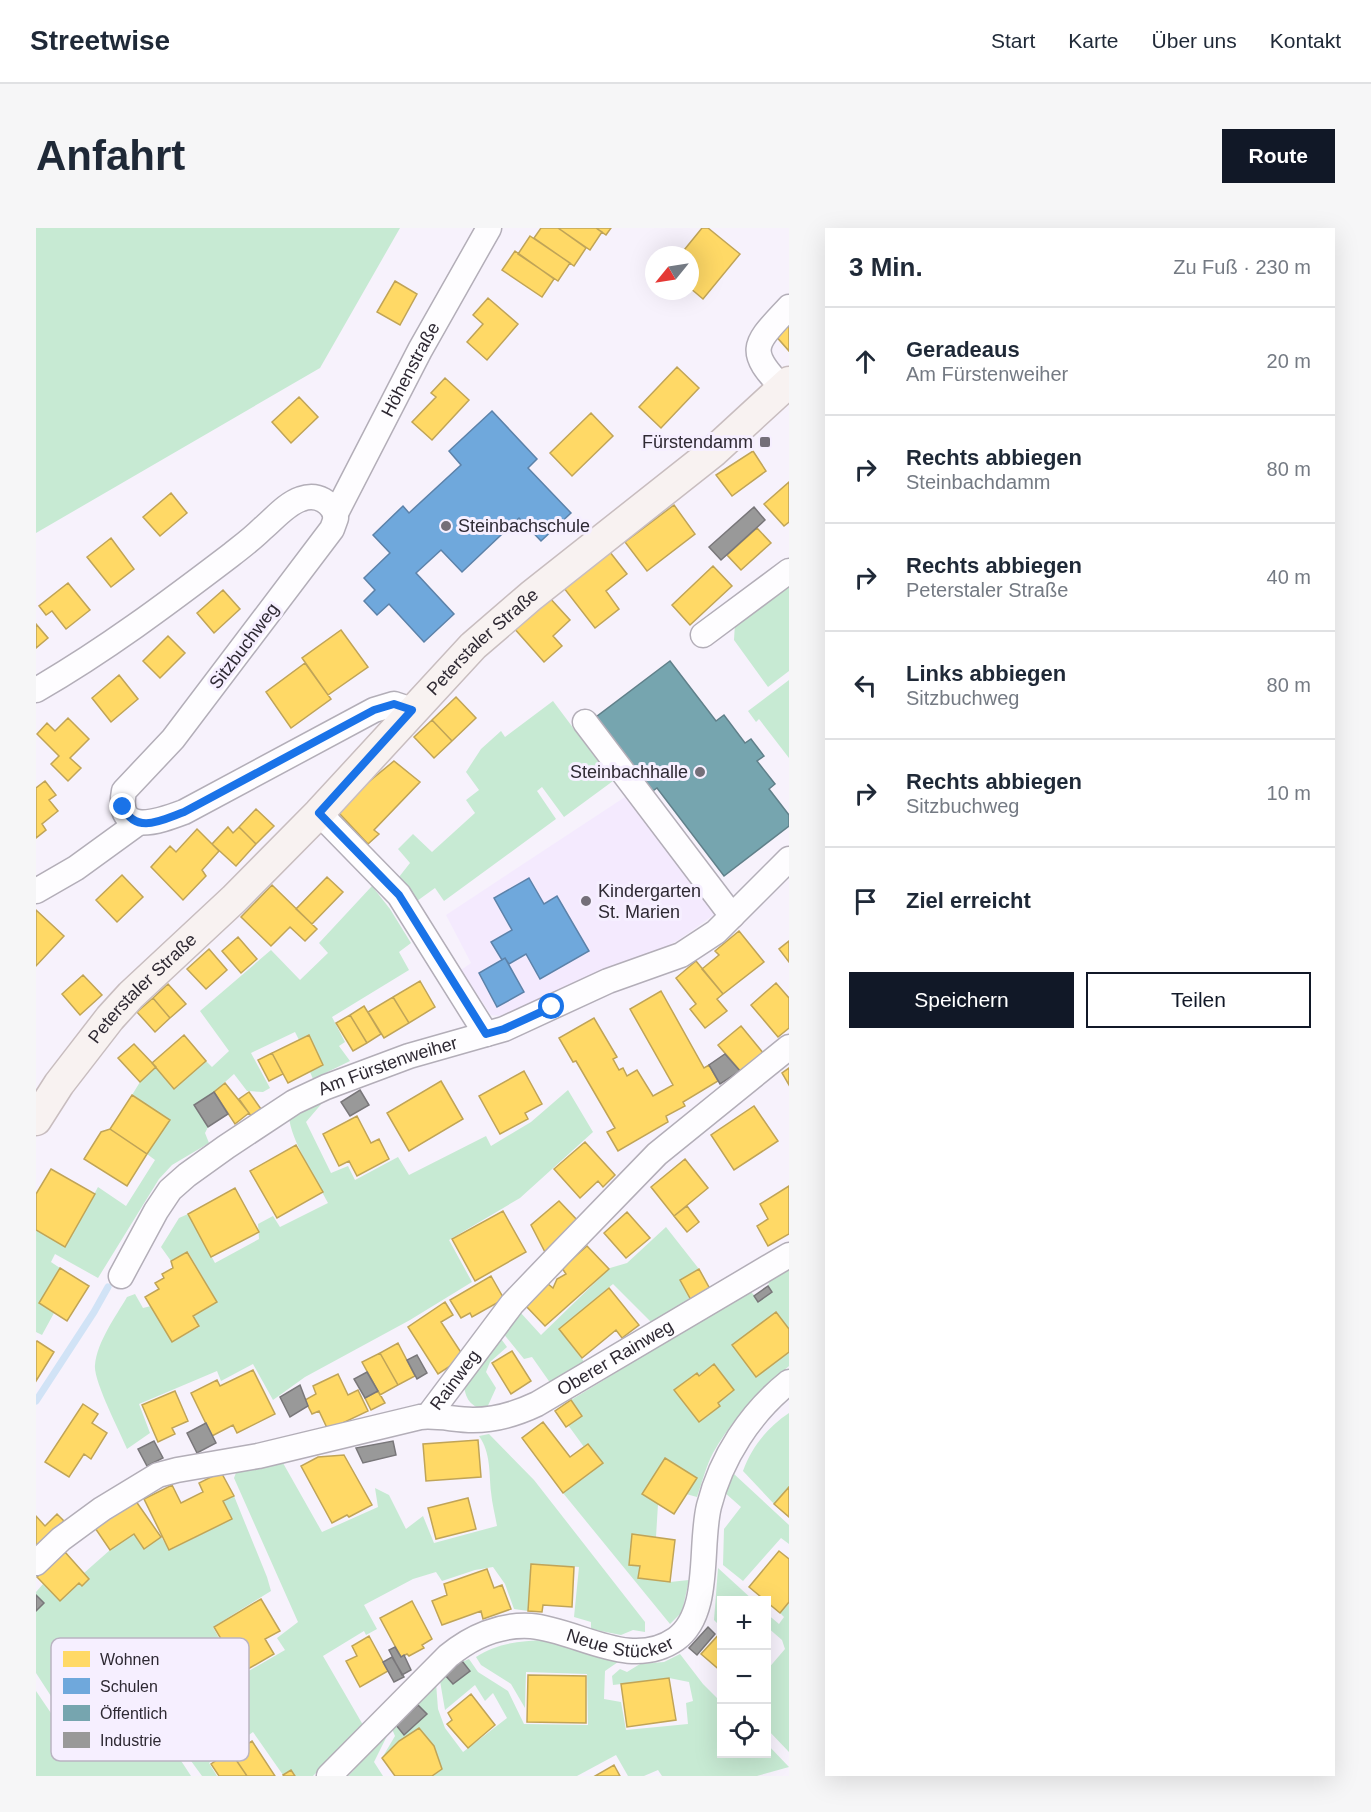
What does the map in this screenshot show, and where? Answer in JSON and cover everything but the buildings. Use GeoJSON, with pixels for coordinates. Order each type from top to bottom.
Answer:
{"type":"FeatureCollection","features":[{"type":"Feature","properties":{"kind":"main road","name":"Peterstaler Straße"},"geometry":{"type":"LineString","coordinates":[[36,1120],[86,1047],[124,1002],[234,899],[319,813],[473,646],[523,603],[713,452],[786,385]]}},
{"type":"Feature","properties":{"kind":"street","name":"Höhenstraße"},"geometry":{"type":"LineString","coordinates":[[335,515],[420,350],[489,228]]}},
{"type":"Feature","properties":{"kind":"street"},"geometry":{"type":"LineString","coordinates":[[786,385],[767,371],[758,353],[759,344],[764,335],[789,307]]}},
{"type":"Feature","properties":{"kind":"street"},"geometry":{"type":"LineString","coordinates":[[36,690],[139,624],[252,538],[291,504],[307,497],[321,499],[335,515]]}},
{"type":"Feature","properties":{"kind":"street","name":"Sitzbuchweg"},"geometry":{"type":"LineString","coordinates":[[138,823],[127,816],[123,807],[124,791],[173,739],[234,660],[325,538],[334,524],[335,515]]}},
{"type":"Feature","properties":{"kind":"street"},"geometry":{"type":"LineString","coordinates":[[703,636],[789,571]]}},
{"type":"Feature","properties":{"kind":"street"},"geometry":{"type":"LineString","coordinates":[[36,891],[76,868],[138,823],[155,823],[184,812],[374,710],[394,704],[412,710]]}},
{"type":"Feature","properties":{"kind":"street"},"geometry":{"type":"LineString","coordinates":[[585,722],[732,916]]}},
{"type":"Feature","properties":{"kind":"street"},"geometry":{"type":"LineString","coordinates":[[319,813],[399,895],[486,1034]]}},
{"type":"Feature","properties":{"kind":"street","name":"Am Fürstenweiher"},"geometry":{"type":"LineString","coordinates":[[121,1276],[170,1190],[187,1175],[294,1102],[326,1087],[409,1056],[524,1021],[608,981],[681,955],[716,932],[789,859]]}},
{"type":"Feature","properties":{"kind":"street","name":"Rainweg"},"geometry":{"type":"LineString","coordinates":[[36,1563],[62,1539],[102,1509],[158,1475],[258,1456],[394,1422],[428,1416],[512,1304],[566,1247],[670,1143],[789,1047]]}},
{"type":"Feature","properties":{"kind":"street","name":"Oberer Rainweg"},"geometry":{"type":"LineString","coordinates":[[428,1416],[472,1420],[489,1419],[506,1417],[526,1410],[789,1255]]}},
{"type":"Feature","properties":{"kind":"street","name":"Neue Stücker"},"geometry":{"type":"LineString","coordinates":[[329,1776],[448,1656],[477,1636],[512,1627],[531,1626],[610,1648],[643,1651],[667,1644],[681,1635],[691,1621],[699,1602],[705,1525],[719,1475],[748,1425],[770,1399],[789,1382]]}},
{"type":"Feature","properties":{"kind":"shaded area","name":"Kindergarten St. Marien"},"geometry":{"type":"Polygon","coordinates":[[[628,795],[715,914],[680,939],[648,957],[593,974],[500,1016],[491,1015],[461,970],[471,963],[446,915],[628,795]]]}},
{"type":"Feature","properties":{"kind":"green space"},"geometry":{"type":"Polygon","coordinates":[[[36,228],[400,228],[320,368],[36,533],[36,228]]]}},
{"type":"Feature","properties":{"kind":"green space"},"geometry":{"type":"Polygon","coordinates":[[[785,585],[789,587],[789,671],[768,687],[734,640],[735,623],[785,585]]]}},
{"type":"Feature","properties":{"kind":"green space"},"geometry":{"type":"Polygon","coordinates":[[[789,680],[789,758],[759,719],[756,722],[748,711],[789,680]]]}},
{"type":"Feature","properties":{"kind":"green space"},"geometry":{"type":"Polygon","coordinates":[[[553,701],[613,781],[564,817],[542,787],[537,791],[556,819],[444,901],[435,888],[417,901],[399,877],[410,863],[398,849],[413,834],[432,852],[475,813],[466,800],[479,790],[466,772],[481,749],[501,731],[505,737],[553,701]]]}},
{"type":"Feature","properties":{"kind":"green space"},"geometry":{"type":"Polygon","coordinates":[[[372,886],[390,909],[411,943],[399,952],[409,970],[332,1017],[345,1042],[339,1046],[350,1061],[313,1079],[310,1072],[323,1065],[309,1035],[299,1040],[295,1032],[251,1053],[270,1088],[263,1092],[247,1091],[234,1074],[214,1092],[194,1105],[208,1127],[205,1133],[209,1143],[172,1165],[159,1179],[98,1278],[55,1254],[51,1262],[60,1268],[39,1303],[54,1313],[42,1335],[36,1332],[36,1230],[65,1247],[98,1187],[126,1206],[155,1160],[147,1154],[169,1120],[132,1095],[140,1082],[156,1067],[174,1089],[206,1061],[212,1067],[229,1051],[200,1011],[271,950],[300,980],[328,953],[319,943],[372,886]]]}},
{"type":"Feature","properties":{"kind":"green space"},"geometry":{"type":"Polygon","coordinates":[[[568,1090],[593,1132],[520,1198],[449,1240],[472,1282],[410,1320],[305,1377],[273,1400],[253,1364],[221,1381],[217,1371],[139,1404],[150,1433],[127,1449],[102,1394],[95,1365],[103,1338],[127,1297],[135,1294],[143,1308],[151,1306],[172,1342],[199,1327],[193,1316],[217,1302],[188,1252],[171,1261],[161,1247],[179,1218],[188,1214],[215,1263],[259,1239],[258,1224],[273,1216],[280,1227],[328,1203],[299,1148],[289,1116],[323,1102],[306,1122],[331,1173],[348,1166],[355,1180],[398,1157],[409,1175],[486,1136],[491,1146],[531,1122],[568,1090]]]}},
{"type":"Feature","properties":{"kind":"green space"},"geometry":{"type":"Polygon","coordinates":[[[666,1227],[699,1269],[681,1280],[691,1300],[652,1323],[613,1284],[559,1329],[585,1363],[551,1384],[532,1357],[524,1359],[502,1332],[520,1312],[541,1335],[610,1268],[627,1263],[666,1227]]]}},
{"type":"Feature","properties":{"kind":"green space"},"geometry":{"type":"Polygon","coordinates":[[[789,1266],[789,1329],[756,1377],[789,1352],[789,1366],[757,1396],[729,1428],[711,1458],[697,1497],[686,1494],[696,1478],[665,1458],[642,1494],[658,1504],[656,1537],[633,1535],[629,1564],[640,1566],[639,1578],[670,1582],[689,1580],[682,1612],[670,1624],[563,1493],[603,1463],[588,1444],[584,1447],[568,1425],[581,1416],[571,1400],[750,1291],[755,1296],[768,1286],[770,1279],[789,1266]],[[714,1364],[674,1390],[699,1422],[720,1406],[714,1364]]]}},
{"type":"Feature","properties":{"kind":"green space"},"geometry":{"type":"Polygon","coordinates":[[[499,1336],[507,1347],[490,1362],[486,1372],[496,1388],[486,1410],[470,1402],[464,1386],[499,1336]]]}},
{"type":"Feature","properties":{"kind":"green space"},"geometry":{"type":"Polygon","coordinates":[[[789,1413],[789,1487],[774,1504],[743,1471],[751,1453],[762,1438],[774,1424],[789,1413]]]}},
{"type":"Feature","properties":{"kind":"green space"},"geometry":{"type":"Polygon","coordinates":[[[489,1434],[534,1480],[645,1622],[645,1632],[633,1630],[621,1635],[591,1629],[591,1622],[574,1617],[579,1567],[531,1564],[528,1611],[514,1609],[505,1584],[493,1567],[475,1570],[442,1581],[436,1572],[413,1579],[364,1605],[377,1629],[366,1635],[364,1631],[323,1656],[363,1725],[313,1776],[295,1776],[291,1770],[283,1775],[253,1732],[249,1735],[249,1671],[285,1650],[277,1638],[298,1622],[234,1478],[237,1470],[283,1463],[322,1532],[378,1507],[375,1488],[389,1495],[406,1529],[423,1516],[434,1543],[497,1526],[491,1496],[488,1456],[479,1436],[489,1434]]]}},
{"type":"Feature","properties":{"kind":"green space"},"geometry":{"type":"Polygon","coordinates":[[[734,1474],[789,1525],[789,1544],[781,1538],[743,1581],[723,1565],[724,1529],[741,1507],[724,1492],[734,1474]]]}},
{"type":"Feature","properties":{"kind":"green space"},"geometry":{"type":"Polygon","coordinates":[[[234,1496],[271,1591],[213,1627],[219,1638],[51,1638],[51,1696],[36,1673],[36,1592],[43,1584],[60,1601],[79,1583],[82,1586],[89,1579],[84,1573],[110,1550],[134,1534],[144,1549],[161,1537],[170,1550],[232,1519],[223,1501],[234,1496]]]}},
{"type":"Feature","properties":{"kind":"green space"},"geometry":{"type":"Polygon","coordinates":[[[718,1568],[749,1596],[717,1596],[717,1623],[714,1620],[718,1568]]]}},
{"type":"Feature","properties":{"kind":"green space"},"geometry":{"type":"Polygon","coordinates":[[[789,1602],[789,1752],[771,1733],[771,1665],[785,1649],[782,1640],[771,1630],[771,1617],[779,1624],[784,1617],[780,1613],[789,1602]]]}},
{"type":"Feature","properties":{"kind":"green space"},"geometry":{"type":"Polygon","coordinates":[[[544,1640],[632,1661],[629,1664],[618,1662],[605,1671],[604,1699],[621,1702],[626,1730],[688,1724],[686,1703],[693,1701],[689,1682],[669,1678],[613,1685],[612,1676],[620,1669],[627,1672],[640,1664],[664,1662],[680,1654],[717,1698],[717,1758],[771,1758],[771,1748],[789,1767],[757,1776],[662,1776],[658,1770],[644,1776],[628,1776],[616,1755],[577,1776],[432,1776],[442,1769],[434,1746],[419,1728],[399,1741],[382,1758],[395,1736],[392,1729],[418,1705],[422,1695],[436,1683],[438,1709],[445,1728],[463,1752],[507,1718],[493,1693],[485,1701],[475,1685],[445,1710],[440,1681],[462,1662],[469,1659],[478,1672],[508,1691],[524,1724],[588,1725],[587,1674],[526,1672],[525,1708],[511,1684],[481,1665],[476,1657],[500,1646],[544,1640]]]}},
{"type":"Feature","properties":{"kind":"green space"},"geometry":{"type":"Polygon","coordinates":[[[36,1691],[51,1713],[51,1761],[181,1761],[191,1776],[36,1776],[36,1691]]]}},
{"type":"Feature","properties":{"kind":"green space"},"geometry":{"type":"Polygon","coordinates":[[[385,1733],[387,1736],[374,1762],[383,1776],[348,1776],[362,1756],[385,1733]]]}},
{"type":"Feature","properties":{"kind":"green space"},"geometry":{"type":"Polygon","coordinates":[[[191,1761],[212,1761],[209,1763],[217,1776],[202,1776],[191,1761]]]}},
{"type":"Feature","properties":{"kind":"waterway"},"geometry":{"type":"LineString","coordinates":[[36,1401],[108,1287]]}},
{"type":"Feature","properties":{"kind":"place","name":"Fürstendamm"},"geometry":{"type":"Point","coordinates":[765,442]}},
{"type":"Feature","properties":{"kind":"place","name":"Steinbachschule"},"geometry":{"type":"Point","coordinates":[446,526]}},
{"type":"Feature","properties":{"kind":"place","name":"Steinbachhalle"},"geometry":{"type":"Point","coordinates":[700,772]}},
{"type":"Feature","properties":{"kind":"place","name":"Kindergarten St. Marien"},"geometry":{"type":"Point","coordinates":[586,901]}},
{"type":"Feature","properties":{"kind":"route"},"geometry":{"type":"LineString","coordinates":[[123,807],[127,816],[138,823],[155,823],[184,812],[374,710],[394,704],[412,710],[319,813],[399,895],[486,1034],[524,1021],[552,1007]]}}]}
